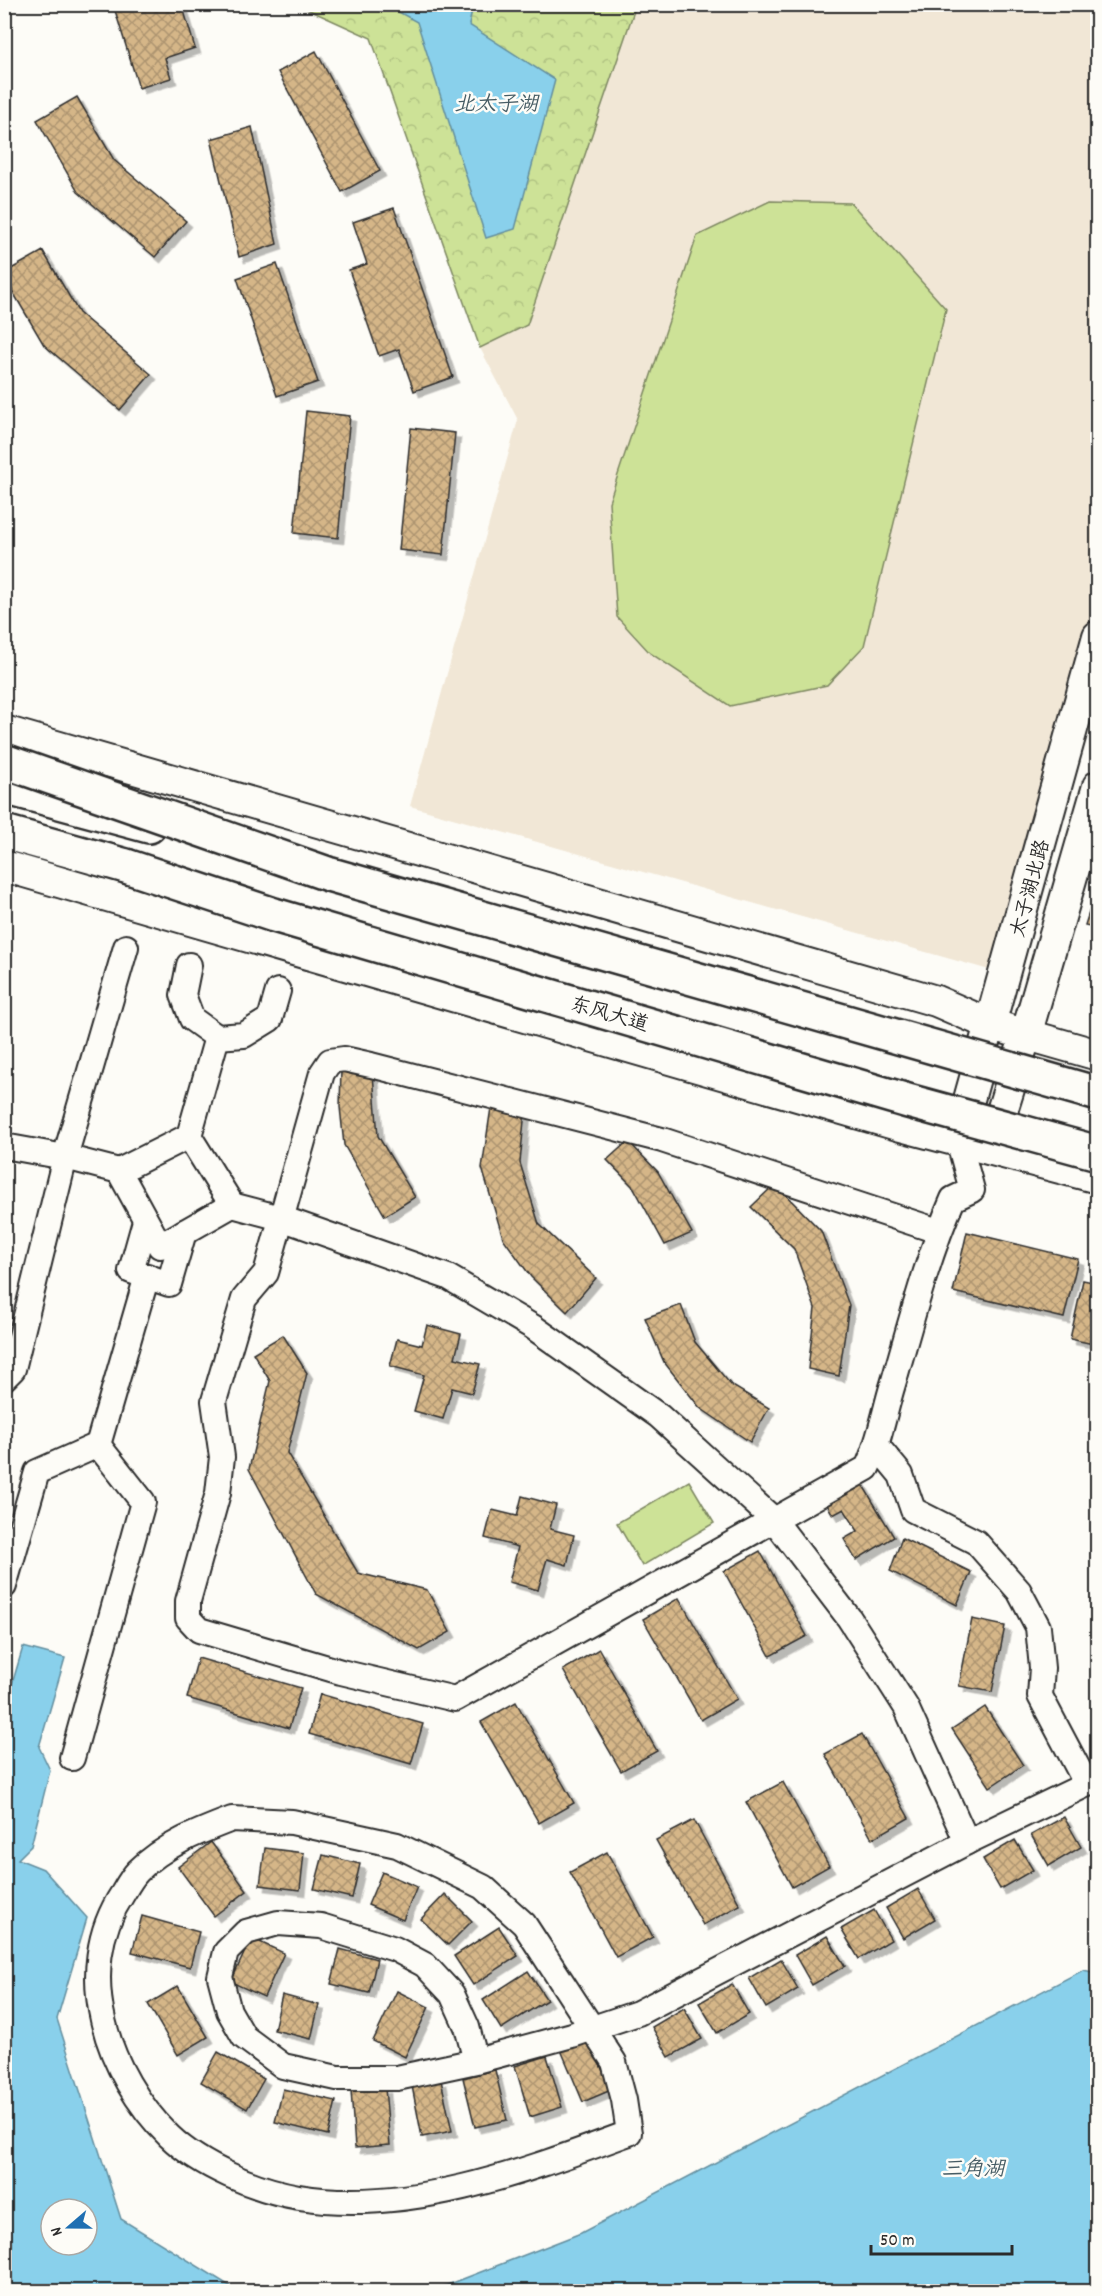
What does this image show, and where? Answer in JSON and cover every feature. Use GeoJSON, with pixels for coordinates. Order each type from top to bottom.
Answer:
{"type":"FeatureCollection","features":[{"type":"Feature","properties":{"kind":"highway"},"geometry":{"type":"LineString","coordinates":[[4,761],[328,874]]}},
{"type":"Feature","properties":{"kind":"highway"},"geometry":{"type":"LineString","coordinates":[[4,787],[328,874],[1098,1094]]}},
{"type":"Feature","properties":{"kind":"highway"},"geometry":{"type":"LineString","coordinates":[[4,832],[126,866]]}},
{"type":"Feature","properties":{"kind":"highway"},"geometry":{"type":"LineString","coordinates":[[4,837],[126,866]]}},
{"type":"Feature","properties":{"kind":"highway","name":"东风大道"},"geometry":{"type":"LineString","coordinates":[[126,866],[297,921],[908,1101],[1098,1153]]}},
{"type":"Feature","properties":{"kind":"main road","name":"太子湖北路"},"geometry":{"type":"LineString","coordinates":[[958,1139],[1098,636]]}},
{"type":"Feature","properties":{"kind":"main road"},"geometry":{"type":"LineString","coordinates":[[4,731],[936,1001],[989,1024],[1098,1055]]}},
{"type":"Feature","properties":{"kind":"main road","name":"太子湖北路"},"geometry":{"type":"LineString","coordinates":[[990,1149],[1026,1035],[1098,786]]}},
{"type":"Feature","properties":{"kind":"main road"},"geometry":{"type":"LineString","coordinates":[[4,866],[901,1126],[958,1139],[1098,1179]]}},
{"type":"Feature","properties":{"kind":"street"},"geometry":{"type":"LineString","coordinates":[[4,1378],[13,1369],[65,1157],[126,947]]}},
{"type":"Feature","properties":{"kind":"street"},"geometry":{"type":"LineString","coordinates":[[189,965],[183,995],[192,1018],[217,1037],[244,1035],[270,1019],[278,991]]}},
{"type":"Feature","properties":{"kind":"street"},"geometry":{"type":"LineString","coordinates":[[4,1146],[65,1157],[119,1172],[189,1136],[217,1037]]}},
{"type":"Feature","properties":{"kind":"street"},"geometry":{"type":"LineString","coordinates":[[938,1231],[662,1140],[344,1059],[330,1061],[322,1073],[266,1273],[244,1299],[214,1401],[222,1457],[218,1493],[188,1601],[188,1617],[199,1630],[341,1672],[455,1700],[867,1468],[877,1446],[938,1231],[953,1199],[972,1190],[958,1139]]}},
{"type":"Feature","properties":{"kind":"street"},"geometry":{"type":"LineString","coordinates":[[189,1136],[232,1205],[281,1218],[448,1278],[533,1327],[659,1416],[774,1520],[849,1618],[906,1707],[967,1842]]}},
{"type":"Feature","properties":{"kind":"street"},"geometry":{"type":"LineString","coordinates":[[119,1172],[160,1246],[232,1205]]}},
{"type":"Feature","properties":{"kind":"street"},"geometry":{"type":"LineString","coordinates":[[145,1221],[130,1271],[169,1284],[184,1232]]}},
{"type":"Feature","properties":{"kind":"street"},"geometry":{"type":"LineString","coordinates":[[4,1586],[37,1472],[98,1445],[147,1276]]}},
{"type":"Feature","properties":{"kind":"street"},"geometry":{"type":"LineString","coordinates":[[72,1758],[143,1502],[98,1445]]}},
{"type":"Feature","properties":{"kind":"street"},"geometry":{"type":"LineString","coordinates":[[476,2061],[467,2027],[452,1994],[425,1965],[395,1948],[321,1926],[278,1923],[246,1932],[226,1952],[220,1977],[229,2011],[244,2037],[283,2066],[337,2078],[397,2078],[476,2061],[638,2013],[967,1842],[1092,1781],[1040,1696],[1042,1668],[1038,1627],[1019,1591],[976,1542],[913,1510],[901,1475],[877,1446]]}},
{"type":"Feature","properties":{"kind":"street"},"geometry":{"type":"LineString","coordinates":[[232,1819],[292,1822],[396,1845],[483,1887],[524,1924],[593,2028],[614,2062],[624,2100],[629,2133],[521,2171],[440,2191],[370,2202],[298,2197],[223,2174],[169,2136],[125,2080],[101,2018],[96,1963],[110,1912],[137,1872],[181,1839],[232,1819]]}},
{"type":"Feature","properties":{"kind":"shaded area"},"geometry":{"type":"Polygon","coordinates":[[[636,5],[1097,5],[1097,618],[1000,973],[410,806],[518,420],[480,348],[527,325],[636,5]]]}},
{"type":"Feature","properties":{"kind":"green space"},"geometry":{"type":"Polygon","coordinates":[[[298,5],[636,5],[527,325],[480,348],[371,38],[298,5]]]}},
{"type":"Feature","properties":{"kind":"green space"},"geometry":{"type":"Polygon","coordinates":[[[770,201],[851,203],[946,309],[864,646],[827,685],[730,706],[650,653],[617,617],[609,502],[697,236],[770,201]]]}},
{"type":"Feature","properties":{"kind":"green space"},"geometry":{"type":"Polygon","coordinates":[[[689,1481],[714,1523],[642,1566],[617,1523],[689,1481]]]}},
{"type":"Feature","properties":{"kind":"water","name":"北太子湖"},"geometry":{"type":"Polygon","coordinates":[[[386,5],[473,5],[469,25],[555,80],[515,229],[486,238],[417,22],[386,5]]]}},
{"type":"Feature","properties":{"kind":"water"},"geometry":{"type":"Polygon","coordinates":[[[23,1647],[65,1658],[39,1747],[50,1770],[31,1846],[18,1859],[43,1869],[87,1918],[57,2019],[121,2219],[238,2291],[5,2291],[4,1711],[23,1647]]]}},
{"type":"Feature","properties":{"kind":"water","name":"三角湖"},"geometry":{"type":"Polygon","coordinates":[[[1083,1970],[1098,1973],[1097,2291],[432,2291],[581,2233],[1083,1970]]]}},
{"type":"Feature","properties":{"kind":"building"},"geometry":{"type":"Polygon","coordinates":[[[113,4],[182,4],[195,48],[165,58],[171,78],[139,88],[113,4]]]}},
{"type":"Feature","properties":{"kind":"building"},"geometry":{"type":"Polygon","coordinates":[[[316,51],[380,171],[342,192],[278,72],[316,51]]]}},
{"type":"Feature","properties":{"kind":"building"},"geometry":{"type":"Polygon","coordinates":[[[77,97],[114,160],[186,221],[155,257],[78,192],[37,120],[77,97]]]}},
{"type":"Feature","properties":{"kind":"building"},"geometry":{"type":"Polygon","coordinates":[[[252,127],[277,244],[239,257],[211,139],[252,127]]]}},
{"type":"Feature","properties":{"kind":"building"},"geometry":{"type":"Polygon","coordinates":[[[394,208],[453,377],[414,391],[399,349],[379,356],[349,270],[367,264],[353,222],[394,208]]]}},
{"type":"Feature","properties":{"kind":"building"},"geometry":{"type":"Polygon","coordinates":[[[43,251],[79,313],[151,374],[120,410],[44,345],[4,277],[4,273],[43,251]]]}},
{"type":"Feature","properties":{"kind":"building"},"geometry":{"type":"Polygon","coordinates":[[[277,264],[318,382],[277,396],[237,278],[277,264]]]}},
{"type":"Feature","properties":{"kind":"building"},"geometry":{"type":"Polygon","coordinates":[[[306,411],[350,416],[338,538],[294,533],[306,411]]]}},
{"type":"Feature","properties":{"kind":"building"},"geometry":{"type":"Polygon","coordinates":[[[411,428],[455,433],[443,555],[399,550],[411,428]]]}},
{"type":"Feature","properties":{"kind":"building"},"geometry":{"type":"Polygon","coordinates":[[[1098,884],[1098,928],[1085,925],[1098,884]]]}},
{"type":"Feature","properties":{"kind":"building"},"geometry":{"type":"Polygon","coordinates":[[[341,1068],[373,1074],[378,1136],[415,1197],[385,1216],[344,1145],[340,1107],[341,1068]]]}},
{"type":"Feature","properties":{"kind":"building"},"geometry":{"type":"Polygon","coordinates":[[[492,1101],[525,1110],[520,1163],[539,1224],[596,1278],[567,1312],[531,1277],[503,1238],[482,1168],[492,1101]]]}},
{"type":"Feature","properties":{"kind":"building"},"geometry":{"type":"Polygon","coordinates":[[[628,1141],[658,1172],[692,1233],[665,1245],[634,1188],[607,1160],[628,1141]]]}},
{"type":"Feature","properties":{"kind":"building"},"geometry":{"type":"Polygon","coordinates":[[[775,1184],[821,1231],[849,1305],[839,1376],[808,1369],[815,1308],[794,1249],[751,1207],[775,1184]]]}},
{"type":"Feature","properties":{"kind":"building"},"geometry":{"type":"Polygon","coordinates":[[[967,1232],[1078,1259],[1064,1318],[953,1292],[967,1232]]]}},
{"type":"Feature","properties":{"kind":"building"},"geometry":{"type":"Polygon","coordinates":[[[1083,1280],[1098,1283],[1098,1345],[1070,1339],[1083,1280]]]}},
{"type":"Feature","properties":{"kind":"building"},"geometry":{"type":"Polygon","coordinates":[[[681,1305],[695,1342],[731,1385],[769,1408],[750,1442],[700,1408],[664,1362],[645,1318],[681,1305]]]}},
{"type":"Feature","properties":{"kind":"building"},"geometry":{"type":"Polygon","coordinates":[[[427,1325],[461,1334],[455,1358],[480,1364],[472,1393],[452,1388],[443,1419],[414,1411],[424,1375],[390,1366],[397,1339],[422,1345],[427,1325]]]}},
{"type":"Feature","properties":{"kind":"building"},"geometry":{"type":"Polygon","coordinates":[[[283,1335],[307,1373],[287,1453],[358,1573],[427,1590],[450,1632],[419,1650],[316,1594],[249,1469],[270,1381],[253,1353],[283,1335]]]}},
{"type":"Feature","properties":{"kind":"building"},"geometry":{"type":"Polygon","coordinates":[[[858,1477],[894,1537],[856,1560],[844,1539],[858,1531],[844,1509],[833,1515],[823,1498],[858,1477]]]}},
{"type":"Feature","properties":{"kind":"building"},"geometry":{"type":"Polygon","coordinates":[[[522,1496],[556,1505],[550,1529],[574,1535],[567,1565],[547,1559],[538,1590],[509,1582],[518,1547],[485,1538],[492,1510],[517,1516],[522,1496]]]}},
{"type":"Feature","properties":{"kind":"building"},"geometry":{"type":"Polygon","coordinates":[[[902,1538],[971,1572],[957,1605],[890,1571],[902,1538]]]}},
{"type":"Feature","properties":{"kind":"building"},"geometry":{"type":"Polygon","coordinates":[[[760,1551],[807,1636],[770,1656],[724,1571],[760,1551]]]}},
{"type":"Feature","properties":{"kind":"building"},"geometry":{"type":"Polygon","coordinates":[[[679,1598],[737,1699],[701,1720],[643,1619],[679,1598]]]}},
{"type":"Feature","properties":{"kind":"building"},"geometry":{"type":"Polygon","coordinates":[[[972,1619],[1005,1626],[992,1692],[959,1686],[972,1619]]]}},
{"type":"Feature","properties":{"kind":"building"},"geometry":{"type":"Polygon","coordinates":[[[599,1649],[657,1751],[621,1771],[563,1670],[599,1649]]]}},
{"type":"Feature","properties":{"kind":"building"},"geometry":{"type":"Polygon","coordinates":[[[198,1658],[301,1688],[289,1728],[187,1698],[198,1658]]]}},
{"type":"Feature","properties":{"kind":"building"},"geometry":{"type":"Polygon","coordinates":[[[320,1694],[423,1724],[411,1764],[309,1734],[320,1694]]]}},
{"type":"Feature","properties":{"kind":"building"},"geometry":{"type":"Polygon","coordinates":[[[516,1702],[574,1803],[539,1823],[481,1722],[516,1702]]]}},
{"type":"Feature","properties":{"kind":"building"},"geometry":{"type":"Polygon","coordinates":[[[985,1707],[1023,1765],[990,1787],[952,1729],[985,1707]]]}},
{"type":"Feature","properties":{"kind":"building"},"geometry":{"type":"Polygon","coordinates":[[[862,1734],[909,1818],[872,1839],[825,1754],[862,1734]]]}},
{"type":"Feature","properties":{"kind":"building"},"geometry":{"type":"Polygon","coordinates":[[[783,1782],[829,1866],[792,1887],[746,1802],[783,1782]]]}},
{"type":"Feature","properties":{"kind":"building"},"geometry":{"type":"Polygon","coordinates":[[[1064,1817],[1081,1847],[1049,1866],[1031,1835],[1064,1817]]]}},
{"type":"Feature","properties":{"kind":"building"},"geometry":{"type":"Polygon","coordinates":[[[694,1820],[740,1905],[703,1925],[656,1840],[694,1820]]]}},
{"type":"Feature","properties":{"kind":"building"},"geometry":{"type":"Polygon","coordinates":[[[1015,1840],[1033,1870],[1000,1889],[983,1859],[1015,1840]]]}},
{"type":"Feature","properties":{"kind":"building"},"geometry":{"type":"Polygon","coordinates":[[[211,1842],[247,1891],[214,1916],[178,1867],[211,1842]]]}},
{"type":"Feature","properties":{"kind":"building"},"geometry":{"type":"Polygon","coordinates":[[[265,1848],[304,1853],[300,1890],[260,1885],[265,1848]]]}},
{"type":"Feature","properties":{"kind":"building"},"geometry":{"type":"Polygon","coordinates":[[[607,1852],[653,1937],[616,1957],[570,1872],[607,1852]]]}},
{"type":"Feature","properties":{"kind":"building"},"geometry":{"type":"Polygon","coordinates":[[[323,1855],[360,1864],[352,1898],[314,1889],[323,1855]]]}},
{"type":"Feature","properties":{"kind":"building"},"geometry":{"type":"Polygon","coordinates":[[[382,1872],[417,1887],[403,1920],[368,1905],[382,1872]]]}},
{"type":"Feature","properties":{"kind":"building"},"geometry":{"type":"Polygon","coordinates":[[[918,1889],[935,1919],[903,1938],[886,1908],[918,1889]]]}},
{"type":"Feature","properties":{"kind":"building"},"geometry":{"type":"Polygon","coordinates":[[[445,1894],[472,1921],[448,1945],[421,1919],[445,1894]]]}},
{"type":"Feature","properties":{"kind":"building"},"geometry":{"type":"Polygon","coordinates":[[[874,1910],[891,1940],[859,1959],[841,1929],[874,1910]]]}},
{"type":"Feature","properties":{"kind":"building"},"geometry":{"type":"Polygon","coordinates":[[[142,1916],[199,1932],[190,1967],[132,1952],[142,1916]]]}},
{"type":"Feature","properties":{"kind":"building"},"geometry":{"type":"Polygon","coordinates":[[[499,1927],[518,1956],[473,1985],[454,1956],[499,1927]]]}},
{"type":"Feature","properties":{"kind":"building"},"geometry":{"type":"Polygon","coordinates":[[[827,1936],[845,1966],[812,1985],[795,1955],[827,1936]]]}},
{"type":"Feature","properties":{"kind":"building"},"geometry":{"type":"Polygon","coordinates":[[[251,1938],[284,1953],[264,1997],[231,1982],[251,1938]]]}},
{"type":"Feature","properties":{"kind":"building"},"geometry":{"type":"Polygon","coordinates":[[[340,1949],[377,1959],[369,1993],[331,1984],[340,1949]]]}},
{"type":"Feature","properties":{"kind":"building"},"geometry":{"type":"Polygon","coordinates":[[[781,1959],[798,1989],[766,2008],[749,1978],[781,1959]]]}},
{"type":"Feature","properties":{"kind":"building"},"geometry":{"type":"Polygon","coordinates":[[[528,1971],[547,2000],[501,2029],[483,2000],[528,1971]]]}},
{"type":"Feature","properties":{"kind":"building"},"geometry":{"type":"Polygon","coordinates":[[[732,1984],[749,2014],[717,2033],[699,2003],[732,1984]]]}},
{"type":"Feature","properties":{"kind":"building"},"geometry":{"type":"Polygon","coordinates":[[[178,1986],[208,2037],[178,2055],[148,2004],[178,1986]]]}},
{"type":"Feature","properties":{"kind":"building"},"geometry":{"type":"Polygon","coordinates":[[[397,1991],[429,2007],[405,2057],[373,2041],[397,1991]]]}},
{"type":"Feature","properties":{"kind":"building"},"geometry":{"type":"Polygon","coordinates":[[[282,1995],[319,2005],[311,2039],[274,2030],[282,1995]]]}},
{"type":"Feature","properties":{"kind":"building"},"geometry":{"type":"Polygon","coordinates":[[[684,2008],[702,2039],[669,2057],[652,2027],[684,2008]]]}},
{"type":"Feature","properties":{"kind":"building"},"geometry":{"type":"Polygon","coordinates":[[[589,2039],[611,2090],[583,2102],[561,2050],[589,2039]]]}},
{"type":"Feature","properties":{"kind":"building"},"geometry":{"type":"Polygon","coordinates":[[[218,2052],[264,2079],[247,2109],[201,2082],[218,2052]]]}},
{"type":"Feature","properties":{"kind":"building"},"geometry":{"type":"Polygon","coordinates":[[[547,2056],[562,2107],[530,2117],[515,2066],[547,2056]]]}},
{"type":"Feature","properties":{"kind":"building"},"geometry":{"type":"Polygon","coordinates":[[[495,2070],[507,2120],[475,2127],[463,2078],[495,2070]]]}},
{"type":"Feature","properties":{"kind":"building"},"geometry":{"type":"Polygon","coordinates":[[[441,2080],[452,2131],[422,2137],[412,2086],[441,2080]]]}},
{"type":"Feature","properties":{"kind":"building"},"geometry":{"type":"Polygon","coordinates":[[[385,2088],[390,2145],[355,2148],[351,2090],[385,2088]]]}},
{"type":"Feature","properties":{"kind":"building"},"geometry":{"type":"Polygon","coordinates":[[[283,2089],[336,2101],[328,2135],[275,2122],[283,2089]]]}}]}
